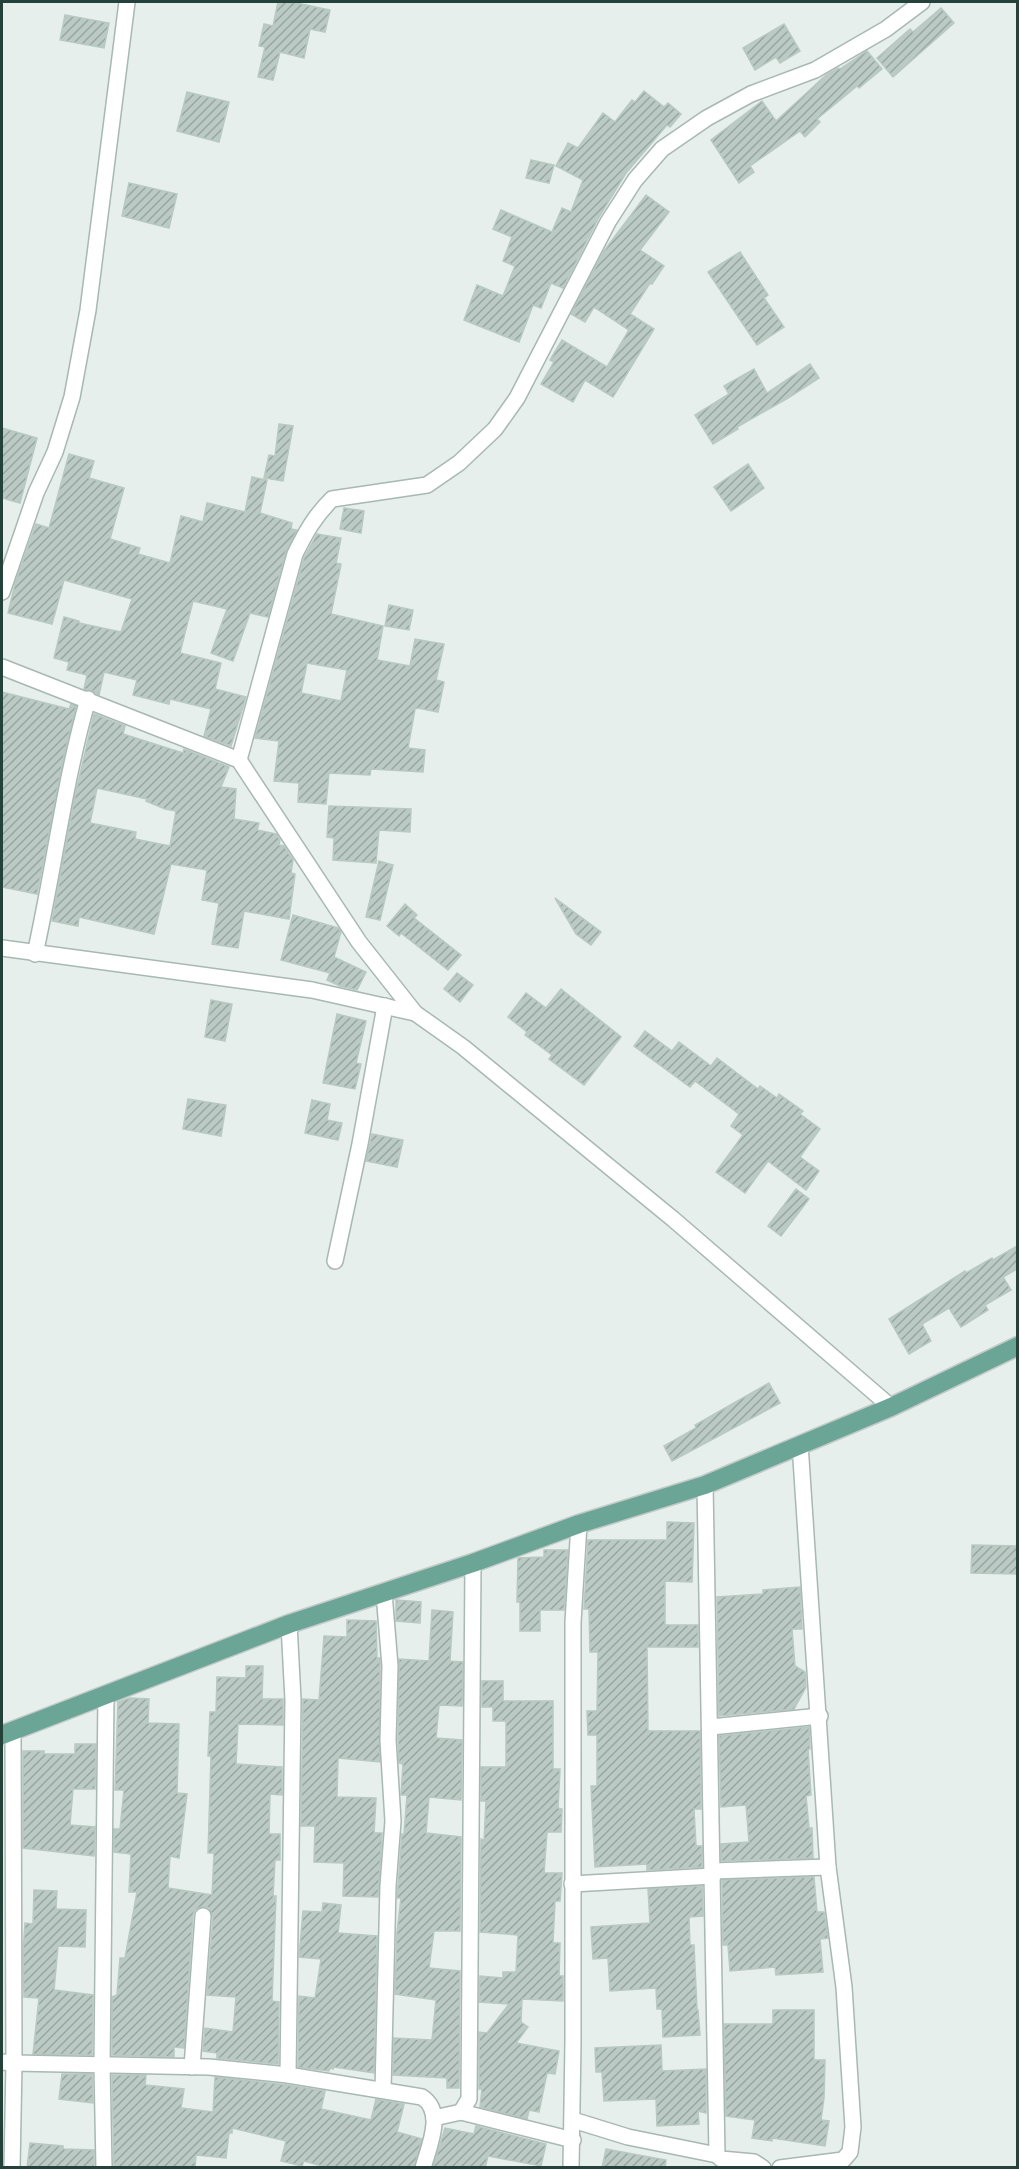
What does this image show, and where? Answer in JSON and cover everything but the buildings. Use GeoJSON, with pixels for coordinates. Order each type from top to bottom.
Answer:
{"type":"FeatureCollection","features":[{"type":"Feature","properties":{"kind":"main road"},"geometry":{"type":"LineString","coordinates":[[7,1732],[289,1624],[473,1563],[579,1524],[705,1485],[891,1407],[1017,1346]]}},
{"type":"Feature","properties":{"kind":"street"},"geometry":{"type":"LineString","coordinates":[[2,592],[36,493],[55,452],[72,397],[88,310],[127,2]]}},
{"type":"Feature","properties":{"kind":"street"},"geometry":{"type":"LineString","coordinates":[[239,760],[295,554],[309,525],[322,509],[332,499],[427,485],[459,463],[495,429],[517,398],[608,222],[635,180],[662,149],[707,118],[751,94],[815,70],[886,28],[922,2]]}},
{"type":"Feature","properties":{"kind":"street"},"geometry":{"type":"LineString","coordinates":[[2,544],[16,550]]}},
{"type":"Feature","properties":{"kind":"street"},"geometry":{"type":"LineString","coordinates":[[2,667],[239,760],[359,942],[415,1013],[463,1047],[673,1219],[891,1407]]}},
{"type":"Feature","properties":{"kind":"street"},"geometry":{"type":"LineString","coordinates":[[35,954],[48,895],[73,752],[88,699]]}},
{"type":"Feature","properties":{"kind":"street"},"geometry":{"type":"LineString","coordinates":[[2,948],[312,990],[415,1013]]}},
{"type":"Feature","properties":{"kind":"street"},"geometry":{"type":"LineString","coordinates":[[335,1261],[360,1144],[385,1006]]}},
{"type":"Feature","properties":{"kind":"street"},"geometry":{"type":"LineString","coordinates":[[780,2168],[843,2160],[850,2152],[853,2127],[844,1987],[828,1867],[820,1716],[800,1444]]}},
{"type":"Feature","properties":{"kind":"street"},"geometry":{"type":"LineString","coordinates":[[705,1485],[717,2155]]}},
{"type":"Feature","properties":{"kind":"street"},"geometry":{"type":"LineString","coordinates":[[574,2166],[573,1622],[579,1524]]}},
{"type":"Feature","properties":{"kind":"street"},"geometry":{"type":"LineString","coordinates":[[461,2112],[469,2099],[473,1563]]}},
{"type":"Feature","properties":{"kind":"street"},"geometry":{"type":"LineString","coordinates":[[383,2090],[388,1886],[393,1821],[388,1740],[390,1665],[384,1593]]}},
{"type":"Feature","properties":{"kind":"street"},"geometry":{"type":"LineString","coordinates":[[288,2075],[293,1700],[289,1624]]}},
{"type":"Feature","properties":{"kind":"street"},"geometry":{"type":"LineString","coordinates":[[104,2168],[102,2065],[106,1694]]}},
{"type":"Feature","properties":{"kind":"street"},"geometry":{"type":"LineString","coordinates":[[711,1727],[820,1716]]}},
{"type":"Feature","properties":{"kind":"street"},"geometry":{"type":"LineString","coordinates":[[7,1732],[8,2062],[12,2168]]}},
{"type":"Feature","properties":{"kind":"street"},"geometry":{"type":"LineString","coordinates":[[572,1884],[828,1867]]}},
{"type":"Feature","properties":{"kind":"street"},"geometry":{"type":"LineString","coordinates":[[192,2067],[203,1916]]}},
{"type":"Feature","properties":{"kind":"street"},"geometry":{"type":"LineString","coordinates":[[8,2062],[192,2067],[288,2075],[422,2097],[429,2102],[434,2114],[434,2126],[423,2168]]}},
{"type":"Feature","properties":{"kind":"street"},"geometry":{"type":"LineString","coordinates":[[434,2118],[461,2112],[573,2140]]}},
{"type":"Feature","properties":{"kind":"street"},"geometry":{"type":"LineString","coordinates":[[573,2120],[628,2137],[717,2155],[721,2159],[754,2163],[763,2168]]}}]}
